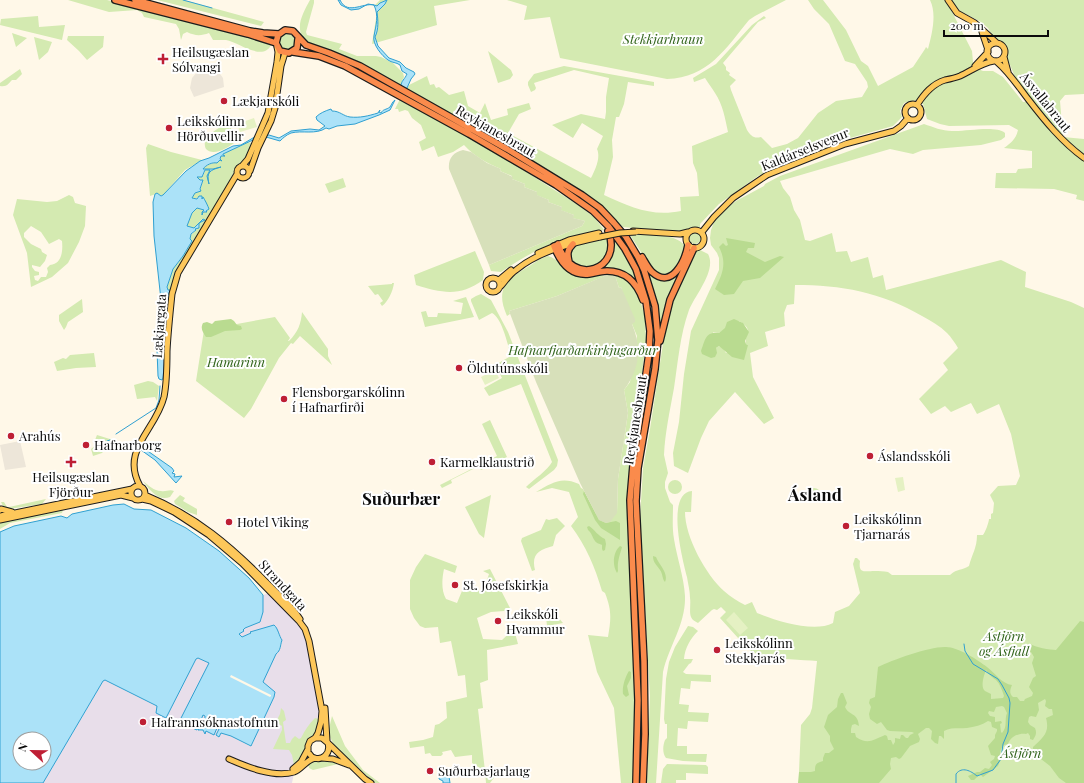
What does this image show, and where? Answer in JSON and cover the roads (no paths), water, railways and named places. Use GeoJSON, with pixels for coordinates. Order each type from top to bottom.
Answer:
{"type":"FeatureCollection","features":[{"type":"Feature","properties":{"kind":"highway"},"geometry":{"type":"LineString","coordinates":[[115,0],[248,34],[276,45]]}},
{"type":"Feature","properties":{"kind":"highway"},"geometry":{"type":"LineString","coordinates":[[135,0],[250,31],[279,34]]}},
{"type":"Feature","properties":{"kind":"highway"},"geometry":{"type":"LineString","coordinates":[[290,30],[295,33],[298,39],[298,46],[293,52],[285,53],[280,51],[276,45],[276,38],[279,34],[283,31],[290,30]]}},
{"type":"Feature","properties":{"kind":"highway","name":"Reykjanesbraut"},"geometry":{"type":"LineString","coordinates":[[298,39],[306,45],[344,59],[378,76],[582,195],[600,208],[626,237],[644,270],[655,306],[658,330],[657,355],[638,468],[636,501],[644,661],[645,734],[643,783]]}},
{"type":"Feature","properties":{"kind":"highway","name":"Reykjanesbraut"},"geometry":{"type":"LineString","coordinates":[[293,52],[319,56],[345,66],[469,134],[556,185],[587,206],[609,227],[631,259],[644,291],[650,331],[649,358],[633,465],[630,500],[638,700],[636,783]]}},
{"type":"Feature","properties":{"kind":"highway"},"geometry":{"type":"LineString","coordinates":[[557,247],[563,257],[570,264],[582,270],[593,269],[604,262],[609,255],[611,246],[608,231],[587,206]]}},
{"type":"Feature","properties":{"kind":"highway"},"geometry":{"type":"LineString","coordinates":[[626,237],[633,243],[648,268],[653,273],[661,277],[670,276],[679,269],[686,256],[687,244]]}},
{"type":"Feature","properties":{"kind":"highway"},"geometry":{"type":"LineString","coordinates":[[570,264],[567,253],[568,248],[573,244]]}},
{"type":"Feature","properties":{"kind":"highway"},"geometry":{"type":"LineString","coordinates":[[557,247],[559,258],[564,265],[574,272],[584,274],[613,271],[623,274],[631,279],[641,294],[650,331]]}},
{"type":"Feature","properties":{"kind":"highway"},"geometry":{"type":"LineString","coordinates":[[657,355],[670,300],[694,248]]}},
{"type":"Feature","properties":{"kind":"main road"},"geometry":{"type":"LineString","coordinates":[[917,105],[934,85],[944,80],[959,76],[973,68],[1001,60],[1004,57],[1004,48],[975,23],[956,13],[948,0]]}},
{"type":"Feature","properties":{"kind":"main road"},"geometry":{"type":"LineString","coordinates":[[981,29],[990,58],[995,61]]}},
{"type":"Feature","properties":{"kind":"main road"},"geometry":{"type":"LineString","coordinates":[[973,68],[988,51],[990,46],[997,43]]}},
{"type":"Feature","properties":{"kind":"main road"},"geometry":{"type":"LineString","coordinates":[[266,127],[272,98],[278,54],[276,45]]}},
{"type":"Feature","properties":{"kind":"main road"},"geometry":{"type":"LineString","coordinates":[[257,145],[250,174],[247,177],[239,176],[237,170],[248,159],[257,145],[274,108],[280,66],[285,53]]}},
{"type":"Feature","properties":{"kind":"main road","name":"Ásvallabraut"},"geometry":{"type":"LineString","coordinates":[[1004,57],[1009,74]]}},
{"type":"Feature","properties":{"kind":"main road","name":"Ásvallabraut"},"geometry":{"type":"LineString","coordinates":[[995,61],[1009,74],[1046,122],[1084,158]]}},
{"type":"Feature","properties":{"kind":"main road"},"geometry":{"type":"LineString","coordinates":[[911,104],[917,105],[921,110],[920,116],[914,120],[908,118],[905,113],[906,107],[911,104]]}},
{"type":"Feature","properties":{"kind":"main road","name":"Kaldárselsvegur"},"geometry":{"type":"LineString","coordinates":[[702,232],[714,217],[733,198],[767,175],[845,144],[894,131],[908,118]]}},
{"type":"Feature","properties":{"kind":"main road"},"geometry":{"type":"LineString","coordinates":[[242,166],[246,166],[250,170]]}},
{"type":"Feature","properties":{"kind":"main road","name":"Lækjargata"},"geometry":{"type":"LineString","coordinates":[[135,487],[136,478],[133,466],[136,450],[157,415],[164,396],[171,298],[174,280],[232,184],[239,176]]}},
{"type":"Feature","properties":{"kind":"main road"},"geometry":{"type":"LineString","coordinates":[[501,286],[498,280],[494,278],[486,283],[486,288],[490,292],[494,293],[500,290],[501,286],[513,272],[524,264],[576,238],[634,232],[680,234],[697,230],[702,232],[704,237],[703,243],[694,248],[680,238],[670,235],[634,232]]}},
{"type":"Feature","properties":{"kind":"main road"},"geometry":{"type":"LineString","coordinates":[[687,244],[686,236],[689,231]]}},
{"type":"Feature","properties":{"kind":"main road"},"geometry":{"type":"LineString","coordinates":[[498,280],[527,259],[557,247],[573,244],[600,235]]}},
{"type":"Feature","properties":{"kind":"main road"},"geometry":{"type":"LineString","coordinates":[[133,498],[131,494],[135,487]]}},
{"type":"Feature","properties":{"kind":"main road"},"geometry":{"type":"LineString","coordinates":[[0,516],[135,487],[144,489],[144,497],[136,500],[121,495],[0,520]]}},
{"type":"Feature","properties":{"kind":"main road","name":"Strandgata"},"geometry":{"type":"LineString","coordinates":[[144,497],[147,500],[159,504],[194,525],[222,546],[286,607],[305,629],[309,641],[322,711],[320,728],[315,738]]}},
{"type":"Feature","properties":{"kind":"main road","name":"Strandgata"},"geometry":{"type":"LineString","coordinates":[[144,497],[168,505],[196,521],[226,544],[289,604],[305,625],[310,636],[324,706],[328,742]]}},
{"type":"Feature","properties":{"kind":"main road"},"geometry":{"type":"LineString","coordinates":[[159,504],[168,505]]}},
{"type":"Feature","properties":{"kind":"main road"},"geometry":{"type":"LineString","coordinates":[[0,510],[6,512],[17,512]]}},
{"type":"Feature","properties":{"kind":"main road"},"geometry":{"type":"LineString","coordinates":[[290,772],[301,762],[310,741],[315,738],[322,738],[328,742],[366,781],[371,783]]}},
{"type":"Feature","properties":{"kind":"main road"},"geometry":{"type":"LineString","coordinates":[[322,758],[326,756],[329,750],[328,742]]}},
{"type":"Feature","properties":{"kind":"main road"},"geometry":{"type":"LineString","coordinates":[[308,748],[310,754],[315,758]]}},
{"type":"Feature","properties":{"kind":"main road"},"geometry":{"type":"LineString","coordinates":[[229,759],[256,770],[278,773],[290,772],[298,769],[310,759],[315,758],[329,758],[340,761],[356,770]]}},
{"type":"Feature","properties":{"kind":"water"},"geometry":{"type":"Polygon","coordinates":[[[338,0],[340,0],[343,5],[352,8],[366,5],[359,9],[351,10],[341,5],[338,0]]]}},
{"type":"Feature","properties":{"kind":"water"},"geometry":{"type":"Polygon","coordinates":[[[387,0],[377,12],[378,28],[375,37],[378,46],[389,58],[400,62],[415,74],[405,89],[401,86],[401,84],[407,74],[402,71],[400,65],[383,56],[374,43],[377,17],[374,5],[377,6],[387,0]]]}},
{"type":"Feature","properties":{"kind":"water"},"geometry":{"type":"Polygon","coordinates":[[[395,100],[390,110],[355,124],[337,126],[329,129],[326,128],[313,132],[295,132],[286,136],[280,141],[266,137],[255,139],[223,154],[225,156],[221,156],[220,159],[222,161],[220,160],[217,163],[209,164],[203,169],[221,167],[210,172],[208,177],[209,184],[207,176],[210,170],[205,170],[202,177],[197,177],[200,180],[203,180],[200,189],[201,191],[195,193],[192,198],[197,199],[199,196],[202,196],[202,199],[203,197],[209,209],[206,211],[207,212],[203,212],[202,215],[202,212],[204,210],[197,208],[192,213],[187,226],[194,228],[199,223],[199,228],[195,229],[196,230],[191,234],[190,239],[192,241],[173,269],[167,287],[168,290],[170,290],[167,300],[161,300],[154,236],[153,202],[155,194],[157,193],[161,196],[163,195],[186,171],[200,161],[233,146],[241,145],[258,135],[269,135],[279,138],[291,131],[310,129],[319,130],[325,126],[317,120],[316,117],[331,109],[332,111],[345,116],[357,117],[378,113],[380,110],[379,112],[381,113],[390,107],[395,100]]]}},
{"type":"Feature","properties":{"kind":"water"},"geometry":{"type":"Polygon","coordinates":[[[162,307],[167,308],[169,311],[162,380],[159,379],[158,376],[157,350],[160,309],[162,307]]]}},
{"type":"Feature","properties":{"kind":"water"},"geometry":{"type":"Polygon","coordinates":[[[142,447],[172,468],[174,471],[172,473],[175,474],[174,477],[182,476],[176,483],[155,460],[141,450],[142,447]]]}},
{"type":"Feature","properties":{"kind":"water"},"geometry":{"type":"Polygon","coordinates":[[[124,504],[134,509],[151,510],[186,528],[219,551],[249,578],[263,595],[263,612],[260,622],[245,628],[243,630],[244,631],[239,634],[242,637],[251,633],[250,632],[274,625],[277,628],[282,640],[279,651],[276,654],[263,682],[275,692],[274,697],[251,746],[231,736],[221,733],[219,737],[216,735],[219,729],[217,728],[214,735],[206,731],[205,734],[203,730],[198,730],[204,722],[205,716],[203,715],[197,730],[190,727],[187,723],[182,724],[179,722],[209,663],[198,658],[196,659],[166,718],[156,713],[157,706],[105,680],[103,681],[52,768],[52,731],[12,731],[12,771],[50,771],[43,783],[0,783],[0,532],[14,526],[61,516],[67,518],[72,514],[124,504]]]}},
{"type":"Feature","properties":{"kind":"water"},"geometry":{"type":"Polygon","coordinates":[[[448,770],[450,783],[443,783],[443,781],[439,779],[440,771],[448,770]]]}},
{"type":"Feature","properties":{"kind":"waterway"},"geometry":{"type":"LineString","coordinates":[[183,0],[212,8]]}},
{"type":"Feature","properties":{"kind":"waterway"},"geometry":{"type":"LineString","coordinates":[[116,434],[156,408],[159,400],[160,386]]}},
{"type":"Feature","properties":{"kind":"waterway"},"geometry":{"type":"LineString","coordinates":[[956,783],[956,774],[961,770],[972,772],[977,776],[993,770],[1001,759],[1003,744],[1008,732],[1010,703],[1009,698],[998,679],[973,664],[965,651],[964,644]]}},
{"type":"Feature","properties":{"kind":"place","name":"Heilsugæslan Sólvangi"},"geometry":{"type":"Point","coordinates":[163,59]}},
{"type":"Feature","properties":{"kind":"place","name":"Lækjarskóli"},"geometry":{"type":"Point","coordinates":[224,101]}},
{"type":"Feature","properties":{"kind":"place","name":"Leikskólinn Hörðuvellir"},"geometry":{"type":"Point","coordinates":[169,128]}},
{"type":"Feature","properties":{"kind":"place","name":"Öldutúnsskóli"},"geometry":{"type":"Point","coordinates":[459,368]}},
{"type":"Feature","properties":{"kind":"place","name":"Flensborgarskólinn í Hafnarfirði"},"geometry":{"type":"Point","coordinates":[284,399]}},
{"type":"Feature","properties":{"kind":"place","name":"Arahús"},"geometry":{"type":"Point","coordinates":[11,436]}},
{"type":"Feature","properties":{"kind":"place","name":"Hafnarborg"},"geometry":{"type":"Point","coordinates":[86,445]}},
{"type":"Feature","properties":{"kind":"place","name":"Áslandsskóli"},"geometry":{"type":"Point","coordinates":[870,456]}},
{"type":"Feature","properties":{"kind":"place","name":"Heilsugæslan Fjörður"},"geometry":{"type":"Point","coordinates":[71,462]}},
{"type":"Feature","properties":{"kind":"place","name":"Karmelklaustrið"},"geometry":{"type":"Point","coordinates":[432,462]}},
{"type":"Feature","properties":{"kind":"place","name":"Hotel Viking"},"geometry":{"type":"Point","coordinates":[229,522]}},
{"type":"Feature","properties":{"kind":"place","name":"Leikskólinn Tjarnarás"},"geometry":{"type":"Point","coordinates":[846,526]}},
{"type":"Feature","properties":{"kind":"place","name":"St. Jósefskirkja"},"geometry":{"type":"Point","coordinates":[455,585]}},
{"type":"Feature","properties":{"kind":"place","name":"Leikskóli Hvammur"},"geometry":{"type":"Point","coordinates":[498,621]}},
{"type":"Feature","properties":{"kind":"place","name":"Leikskólinn Stekkjarás"},"geometry":{"type":"Point","coordinates":[717,650]}},
{"type":"Feature","properties":{"kind":"place","name":"Hafrannsóknastofnun"},"geometry":{"type":"Point","coordinates":[143,722]}},
{"type":"Feature","properties":{"kind":"place","name":"Suðurbæjarlaug"},"geometry":{"type":"Point","coordinates":[430,771]}},
{"type":"Feature","properties":{"kind":"district","name":"Ásland"},"geometry":{"type":"Point","coordinates":[815,495]}},
{"type":"Feature","properties":{"kind":"district","name":"Suðurbær"},"geometry":{"type":"Point","coordinates":[401,499]}},
{"type":"Feature","properties":{"kind":"park label","name":"Stekkjarhraun"},"geometry":{"type":"Point","coordinates":[663,39]}},
{"type":"Feature","properties":{"kind":"park label","name":"Hafnarfjarðarkirkjugarður"},"geometry":{"type":"Point","coordinates":[583,350]}},
{"type":"Feature","properties":{"kind":"park label","name":"Hamarinn"},"geometry":{"type":"Point","coordinates":[236,362]}},
{"type":"Feature","properties":{"kind":"park label","name":"Ástjörn og Ásfjall"},"geometry":{"type":"Point","coordinates":[1004,644]}},
{"type":"Feature","properties":{"kind":"park label","name":"Ástjörn"},"geometry":{"type":"Point","coordinates":[1021,753]}}]}
